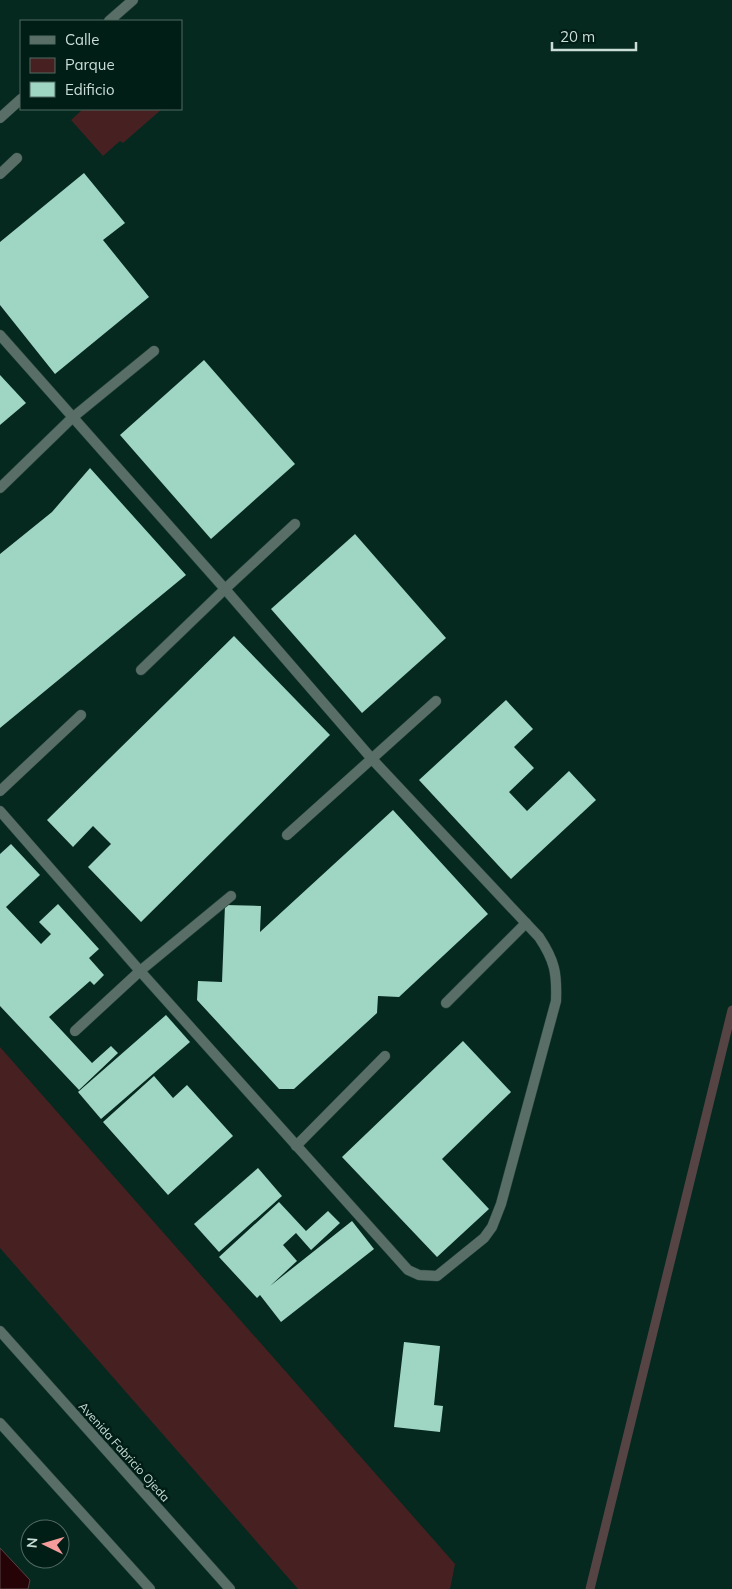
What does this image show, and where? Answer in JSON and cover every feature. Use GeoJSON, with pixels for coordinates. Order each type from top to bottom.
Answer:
{"type":"FeatureCollection","features":[{"type":"Feature","properties":{"kind":"street"},"geometry":{"type":"LineString","coordinates":[[110,20],[133,0]]}},
{"type":"Feature","properties":{"kind":"street"},"geometry":{"type":"LineString","coordinates":[[0,118],[20,100]]}},
{"type":"Feature","properties":{"kind":"street"},"geometry":{"type":"LineString","coordinates":[[0,174],[17,158]]}},
{"type":"Feature","properties":{"kind":"street"},"geometry":{"type":"LineString","coordinates":[[0,335],[372,759],[540,937],[550,954],[555,972],[556,1001],[501,1204],[492,1227],[484,1238],[437,1276],[419,1275],[408,1270],[140,971],[0,811]]}},
{"type":"Feature","properties":{"kind":"street"},"geometry":{"type":"LineString","coordinates":[[0,488],[72,418],[154,351]]}},
{"type":"Feature","properties":{"kind":"street"},"geometry":{"type":"LineString","coordinates":[[142,670],[224,589],[296,524]]}},
{"type":"Feature","properties":{"kind":"street"},"geometry":{"type":"LineString","coordinates":[[287,835],[436,702]]}},
{"type":"Feature","properties":{"kind":"street"},"geometry":{"type":"LineString","coordinates":[[0,791],[81,715]]}},
{"type":"Feature","properties":{"kind":"street"},"geometry":{"type":"LineString","coordinates":[[75,1031],[140,971],[231,896]]}},
{"type":"Feature","properties":{"kind":"street"},"geometry":{"type":"LineString","coordinates":[[446,1003],[526,923]]}},
{"type":"Feature","properties":{"kind":"street"},"geometry":{"type":"LineString","coordinates":[[296,1146],[386,1056]]}},
{"type":"Feature","properties":{"kind":"street","name":"Avenida Fabricio Ojeda"},"geometry":{"type":"LineString","coordinates":[[0,1331],[230,1589]]}},
{"type":"Feature","properties":{"kind":"street"},"geometry":{"type":"LineString","coordinates":[[0,1423],[150,1589]]}},
{"type":"Feature","properties":{"kind":"green space"},"geometry":{"type":"Polygon","coordinates":[[[82,110],[161,110],[123,143],[120,141],[103,156],[71,120],[82,110]]]}},
{"type":"Feature","properties":{"kind":"green space"},"geometry":{"type":"Polygon","coordinates":[[[0,1047],[455,1564],[450,1589],[298,1589],[0,1248],[0,1047]]]}},
{"type":"Feature","properties":{"kind":"shaded area"},"geometry":{"type":"Polygon","coordinates":[[[0,1548],[30,1580],[28,1589],[0,1589],[0,1548]]]}},
{"type":"Feature","properties":{"kind":"building"},"geometry":{"type":"Polygon","coordinates":[[[84,173],[125,223],[103,240],[149,297],[55,374],[0,305],[0,242],[84,173]]]}},
{"type":"Feature","properties":{"kind":"building"},"geometry":{"type":"Polygon","coordinates":[[[204,360],[295,464],[211,539],[120,435],[204,360]]]}},
{"type":"Feature","properties":{"kind":"building"},"geometry":{"type":"Polygon","coordinates":[[[0,375],[26,403],[0,425],[0,375]]]}},
{"type":"Feature","properties":{"kind":"building"},"geometry":{"type":"Polygon","coordinates":[[[90,468],[186,575],[0,728],[0,554],[52,512],[90,468]]]}},
{"type":"Feature","properties":{"kind":"building"},"geometry":{"type":"Polygon","coordinates":[[[355,534],[446,638],[362,713],[271,609],[355,534]]]}},
{"type":"Feature","properties":{"kind":"building"},"geometry":{"type":"Polygon","coordinates":[[[234,636],[330,735],[141,922],[88,867],[111,844],[93,826],[73,847],[47,820],[234,636]]]}},
{"type":"Feature","properties":{"kind":"building"},"geometry":{"type":"Polygon","coordinates":[[[506,700],[533,729],[514,747],[534,768],[509,792],[527,811],[569,771],[596,800],[511,879],[419,780],[506,700]]]}},
{"type":"Feature","properties":{"kind":"building"},"geometry":{"type":"Polygon","coordinates":[[[393,810],[488,914],[399,997],[378,996],[377,1013],[294,1089],[279,1089],[197,1000],[198,981],[222,982],[225,905],[261,906],[260,932],[393,810]]]}},
{"type":"Feature","properties":{"kind":"building"},"geometry":{"type":"Polygon","coordinates":[[[11,844],[40,875],[6,907],[41,944],[51,934],[39,922],[58,904],[99,949],[89,958],[104,975],[94,985],[90,981],[49,1017],[92,1063],[111,1046],[118,1053],[79,1090],[0,1006],[0,854],[11,844]]]}},
{"type":"Feature","properties":{"kind":"building"},"geometry":{"type":"Polygon","coordinates":[[[166,1015],[190,1042],[101,1119],[78,1092],[166,1015]]]}},
{"type":"Feature","properties":{"kind":"building"},"geometry":{"type":"Polygon","coordinates":[[[463,1041],[511,1092],[442,1159],[489,1209],[437,1257],[342,1157],[463,1041]]]}},
{"type":"Feature","properties":{"kind":"building"},"geometry":{"type":"Polygon","coordinates":[[[154,1076],[173,1098],[187,1085],[233,1136],[168,1195],[103,1122],[154,1076]]]}},
{"type":"Feature","properties":{"kind":"building"},"geometry":{"type":"Polygon","coordinates":[[[258,1168],[282,1196],[219,1252],[194,1224],[258,1168]]]}},
{"type":"Feature","properties":{"kind":"building"},"geometry":{"type":"Polygon","coordinates":[[[279,1202],[306,1231],[328,1211],[340,1223],[311,1250],[296,1233],[283,1245],[297,1261],[270,1286],[352,1221],[374,1249],[281,1322],[260,1295],[257,1298],[219,1257],[279,1202]]]}},
{"type":"Feature","properties":{"kind":"building"},"geometry":{"type":"Polygon","coordinates":[[[404,1342],[440,1346],[434,1405],[443,1406],[440,1432],[394,1427],[404,1342]]]}},
{"type":"Feature","properties":{"kind":"waterway"},"geometry":{"type":"LineString","coordinates":[[590,1589],[732,1010]]}}]}
